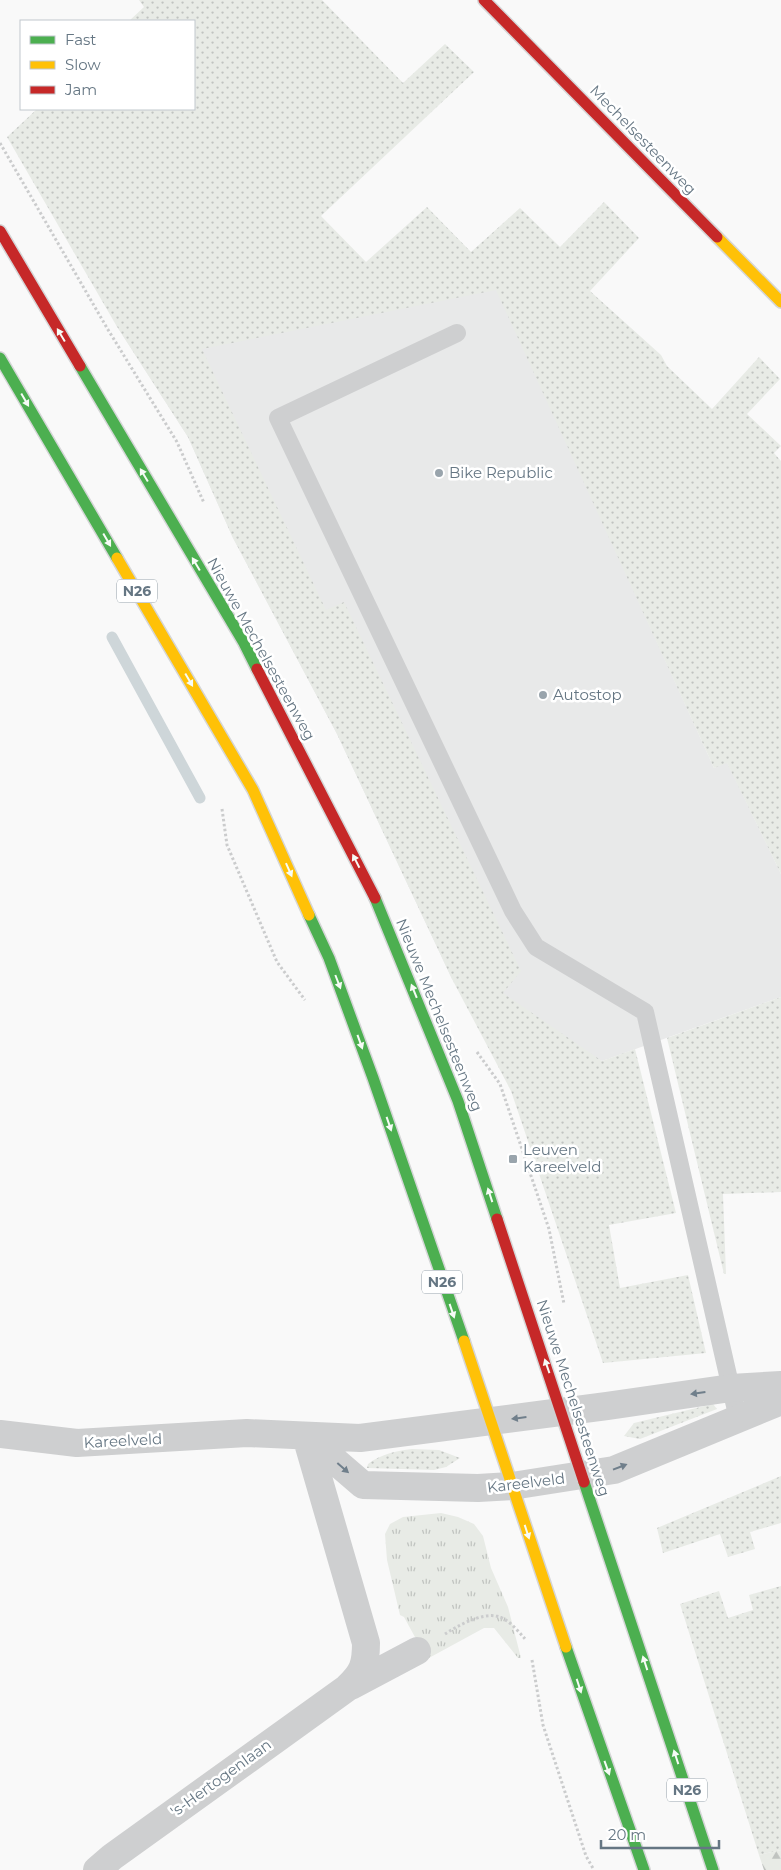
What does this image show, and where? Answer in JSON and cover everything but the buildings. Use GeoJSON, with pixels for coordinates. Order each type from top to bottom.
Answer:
{"type":"FeatureCollection","features":[{"type":"Feature","properties":{"kind":"main road","name":"Mechelsesteenweg"},"geometry":{"type":"LineString","coordinates":[[484,0],[781,302]]}},
{"type":"Feature","properties":{"kind":"main road","name":"Nieuwe Mechelsesteenweg"},"geometry":{"type":"LineString","coordinates":[[0,231],[244,643],[378,904],[458,1101],[713,1870]]}},
{"type":"Feature","properties":{"kind":"main road","name":"N26"},"geometry":{"type":"LineString","coordinates":[[0,358],[253,790],[335,974],[373,1078],[491,1421],[591,1722],[644,1870]]}},
{"type":"Feature","properties":{"kind":"street","name":"Kareelveld"},"geometry":{"type":"LineString","coordinates":[[0,1434],[77,1443],[247,1433],[360,1438],[731,1388],[781,1385]]}},
{"type":"Feature","properties":{"kind":"street","name":"Kareelveld"},"geometry":{"type":"LineString","coordinates":[[306,1436],[363,1485],[468,1488],[512,1486],[614,1470],[781,1401]]}},
{"type":"Feature","properties":{"kind":"street","name":"'s-Hertogenlaan"},"geometry":{"type":"LineString","coordinates":[[306,1436],[366,1642],[364,1667],[358,1677],[347,1688]]}},
{"type":"Feature","properties":{"kind":"street","name":"'s-Hertogenlaan"},"geometry":{"type":"LineString","coordinates":[[97,1870],[112,1857],[347,1688],[417,1651]]}},
{"type":"Feature","properties":{"kind":"lane"},"geometry":{"type":"LineString","coordinates":[[457,334],[278,418],[512,911],[536,946],[645,1012],[738,1419]]}},
{"type":"Feature","properties":{"kind":"path"},"geometry":{"type":"LineString","coordinates":[[221,801],[227,845],[277,962],[310,1006]]}},
{"type":"Feature","properties":{"kind":"path"},"geometry":{"type":"LineString","coordinates":[[417,1651],[454,1628],[477,1618],[496,1616],[513,1626],[529,1643],[526,1634]]}},
{"type":"Feature","properties":{"kind":"path"},"geometry":{"type":"LineString","coordinates":[[530,1653],[543,1725],[586,1856],[594,1870]]}},
{"type":"Feature","properties":{"kind":"shaded area"},"geometry":{"type":"Polygon","coordinates":[[[483,258],[714,768],[727,762],[781,874],[781,997],[602,1061],[452,979],[337,734],[233,538],[188,437],[116,325],[483,258]]]}},
{"type":"Feature","properties":{"kind":"green space"},"geometry":{"type":"Polygon","coordinates":[[[139,0],[322,0],[403,83],[445,44],[474,72],[321,216],[366,262],[427,207],[471,252],[520,208],[560,247],[604,202],[639,238],[590,291],[661,355],[667,366],[712,409],[759,357],[780,379],[747,414],[781,446],[774,453],[781,461],[781,874],[727,763],[714,768],[496,290],[202,349],[326,610],[344,602],[521,971],[503,993],[602,1061],[635,1049],[676,1213],[609,1225],[620,1288],[688,1275],[706,1353],[603,1363],[511,1091],[452,979],[337,734],[233,538],[188,437],[116,325],[7,137],[36,110],[195,110],[195,20],[130,20],[144,7],[139,0]]]}},
{"type":"Feature","properties":{"kind":"green space"},"geometry":{"type":"Polygon","coordinates":[[[781,997],[781,1192],[723,1194],[726,1274],[724,1274],[667,1038],[781,997]]]}},
{"type":"Feature","properties":{"kind":"green space"},"geometry":{"type":"Polygon","coordinates":[[[713,1404],[717,1409],[640,1439],[624,1436],[634,1423],[713,1404]]]}},
{"type":"Feature","properties":{"kind":"green space"},"geometry":{"type":"Polygon","coordinates":[[[412,1449],[439,1450],[460,1458],[446,1467],[434,1470],[367,1468],[368,1464],[383,1455],[412,1449]]]}},
{"type":"Feature","properties":{"kind":"green space"},"geometry":{"type":"Polygon","coordinates":[[[781,1476],[781,1523],[750,1532],[755,1549],[728,1557],[720,1534],[663,1553],[657,1528],[781,1476]]]}},
{"type":"Feature","properties":{"kind":"green space"},"geometry":{"type":"Polygon","coordinates":[[[441,1513],[458,1517],[474,1524],[483,1536],[491,1568],[508,1607],[521,1658],[518,1658],[494,1628],[484,1628],[427,1659],[404,1617],[400,1615],[387,1560],[385,1534],[390,1524],[403,1517],[441,1513]]]}},
{"type":"Feature","properties":{"kind":"green space"},"geometry":{"type":"Polygon","coordinates":[[[781,1586],[781,1850],[759,1855],[680,1604],[719,1591],[728,1618],[753,1610],[749,1595],[781,1586]]]}},
{"type":"Feature","properties":{"kind":"green space"},"geometry":{"type":"Polygon","coordinates":[[[781,1850],[781,1870],[764,1870],[759,1855],[781,1850]]]}},
{"type":"Feature","properties":{"kind":"waterway"},"geometry":{"type":"LineString","coordinates":[[112,637],[200,798]]}},
{"type":"Feature","properties":{"kind":"traffic: fast"},"geometry":{"type":"LineString","coordinates":[[0,358],[117,558]]}},
{"type":"Feature","properties":{"kind":"traffic: fast"},"geometry":{"type":"LineString","coordinates":[[80,366],[244,643],[257,669]]}},
{"type":"Feature","properties":{"kind":"traffic: fast"},"geometry":{"type":"LineString","coordinates":[[375,898],[458,1101],[497,1219]]}},
{"type":"Feature","properties":{"kind":"traffic: fast"},"geometry":{"type":"LineString","coordinates":[[309,915],[329,958],[373,1078],[464,1341]]}},
{"type":"Feature","properties":{"kind":"traffic: fast"},"geometry":{"type":"LineString","coordinates":[[584,1482],[713,1870]]}},
{"type":"Feature","properties":{"kind":"traffic: fast"},"geometry":{"type":"LineString","coordinates":[[566,1647],[644,1870]]}},
{"type":"Feature","properties":{"kind":"traffic: slow"},"geometry":{"type":"LineString","coordinates":[[717,237],[781,302]]}},
{"type":"Feature","properties":{"kind":"traffic: slow"},"geometry":{"type":"LineString","coordinates":[[117,558],[253,790],[309,915]]}},
{"type":"Feature","properties":{"kind":"traffic: slow"},"geometry":{"type":"LineString","coordinates":[[464,1341],[566,1647]]}},
{"type":"Feature","properties":{"kind":"traffic: jam"},"geometry":{"type":"LineString","coordinates":[[484,0],[717,237]]}},
{"type":"Feature","properties":{"kind":"traffic: jam"},"geometry":{"type":"LineString","coordinates":[[0,231],[80,366]]}},
{"type":"Feature","properties":{"kind":"traffic: jam"},"geometry":{"type":"LineString","coordinates":[[257,669],[375,898]]}},
{"type":"Feature","properties":{"kind":"traffic: jam"},"geometry":{"type":"LineString","coordinates":[[497,1219],[584,1482]]}},
{"type":"Feature","properties":{"kind":"place","name":"Bike Republic"},"geometry":{"type":"Point","coordinates":[439,473]}},
{"type":"Feature","properties":{"kind":"place","name":"Autostop"},"geometry":{"type":"Point","coordinates":[543,695]}},
{"type":"Feature","properties":{"kind":"place","name":"Leuven Kareelveld"},"geometry":{"type":"Point","coordinates":[513,1159]}}]}
